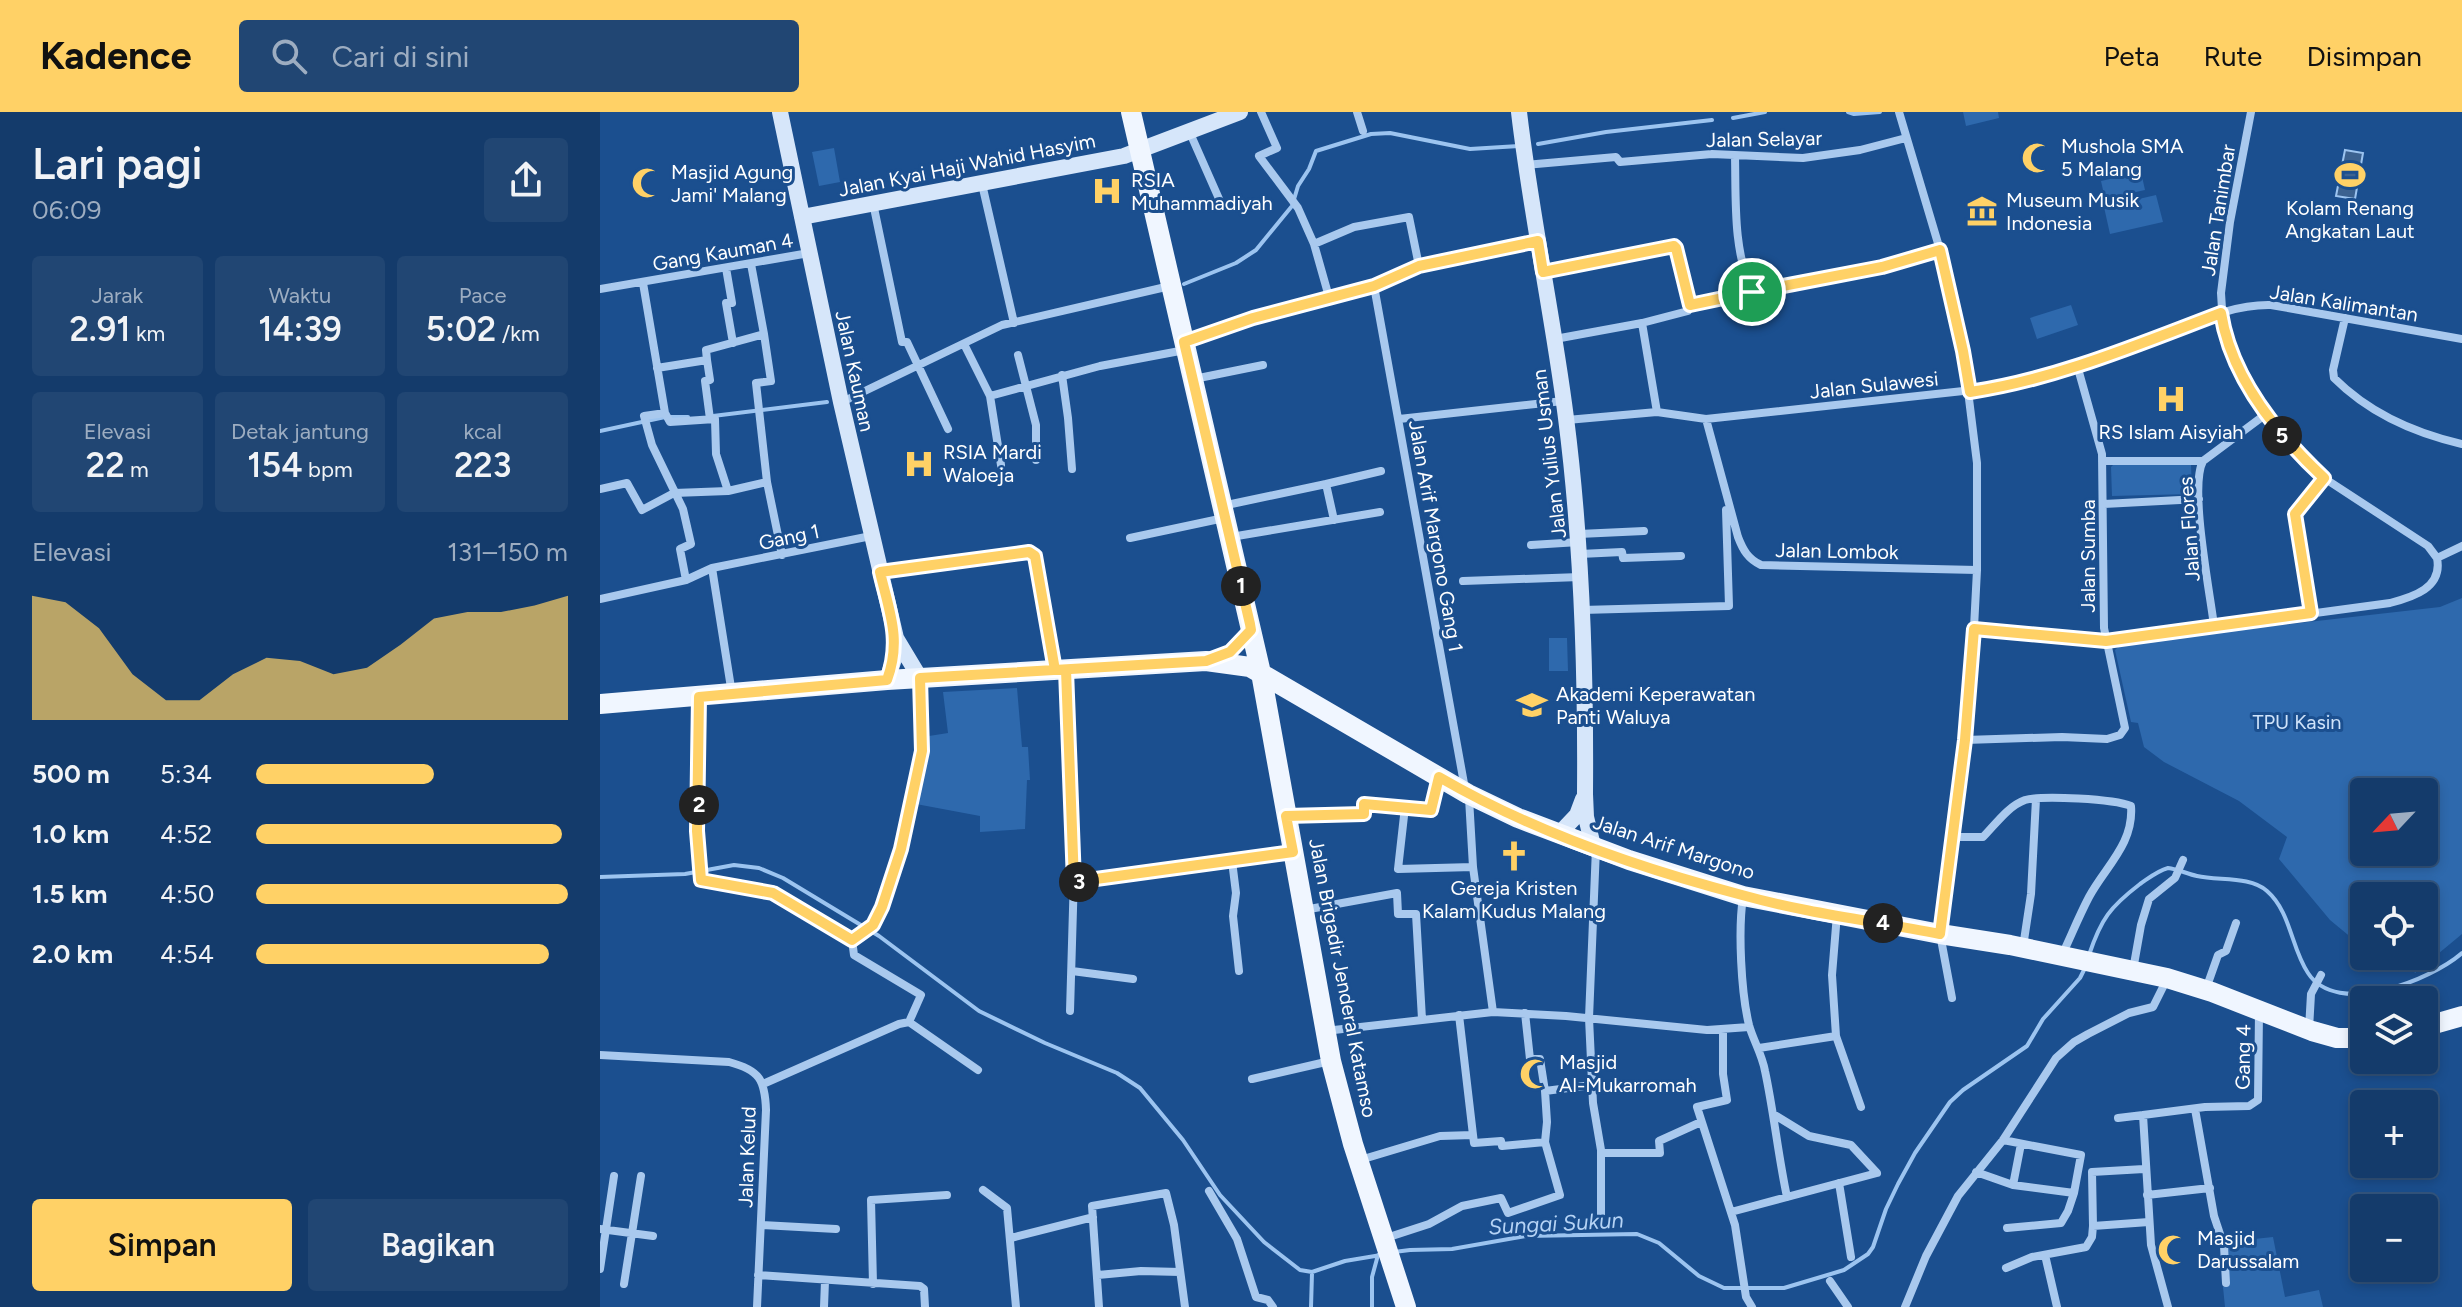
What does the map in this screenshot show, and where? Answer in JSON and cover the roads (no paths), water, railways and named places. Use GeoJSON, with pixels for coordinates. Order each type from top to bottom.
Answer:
{"type":"FeatureCollection","features":[{"type":"Feature","properties":{"kind":"main road","name":"Jalan Kauman"},"geometry":{"type":"LineString","coordinates":[[780,112],[841,402],[896,638],[895,656],[887,680]]}},
{"type":"Feature","properties":{"kind":"main road","name":"Jalan Brigadir Jenderal Katamso"},"geometry":{"type":"LineString","coordinates":[[1131,112],[1261,673],[1331,1061],[1358,1160],[1406,1307]]}},
{"type":"Feature","properties":{"kind":"main road","name":"Jalan Kyai Haji Wahid Hasyim"},"geometry":{"type":"LineString","coordinates":[[802,217],[1140,152],[1240,112]]}},
{"type":"Feature","properties":{"kind":"main road","name":"Jalan Yulius Usman"},"geometry":{"type":"LineString","coordinates":[[1519,112],[1567,420],[1581,577],[1586,817],[1595,847]]}},
{"type":"Feature","properties":{"kind":"main road"},"geometry":{"type":"LineString","coordinates":[[600,704],[887,680],[1206,661],[1230,652],[1251,630]]}},
{"type":"Feature","properties":{"kind":"main road","name":"Jalan Kauman"},"geometry":{"type":"LineString","coordinates":[[896,638],[920,678]]}},
{"type":"Feature","properties":{"kind":"main road","name":"Jalan Arif Margono"},"geometry":{"type":"LineString","coordinates":[[1206,661],[1250,667],[1467,793],[1559,834],[1743,896],[2023,947],[2167,978],[2309,1030],[2337,1038],[2350,1038]]}},
{"type":"Feature","properties":{"kind":"main road"},"geometry":{"type":"LineString","coordinates":[[1559,834],[1577,815],[1585,794]]}},
{"type":"Feature","properties":{"kind":"main road"},"geometry":{"type":"LineString","coordinates":[[2438,1023],[2462,1016]]}},
{"type":"Feature","properties":{"kind":"street"},"geometry":{"type":"LineString","coordinates":[[1261,112],[1277,148],[1259,156],[1298,208],[1314,244],[1329,297]]}},
{"type":"Feature","properties":{"kind":"street"},"geometry":{"type":"LineString","coordinates":[[1357,112],[1363,131]]}},
{"type":"Feature","properties":{"kind":"street"},"geometry":{"type":"LineString","coordinates":[[1899,112],[1940,250],[1963,351],[1978,485],[1974,629],[1965,740],[1940,934],[1952,998]]}},
{"type":"Feature","properties":{"kind":"street","name":"Jalan Tanimbar"},"geometry":{"type":"LineString","coordinates":[[2221,313],[2230,222],[2251,112]]}},
{"type":"Feature","properties":{"kind":"street"},"geometry":{"type":"LineString","coordinates":[[1190,133],[1220,201]]}},
{"type":"Feature","properties":{"kind":"street","name":"Jalan Selayar"},"geometry":{"type":"LineString","coordinates":[[1525,165],[1616,157],[1620,162],[1712,154],[1803,158],[1860,150],[1906,138]]}},
{"type":"Feature","properties":{"kind":"street"},"geometry":{"type":"LineString","coordinates":[[1735,156],[1737,230],[1742,264],[1752,292]]}},
{"type":"Feature","properties":{"kind":"street"},"geometry":{"type":"LineString","coordinates":[[982,183],[1014,323]]}},
{"type":"Feature","properties":{"kind":"street"},"geometry":{"type":"LineString","coordinates":[[873,203],[902,342],[907,342],[948,429]]}},
{"type":"Feature","properties":{"kind":"street"},"geometry":{"type":"LineString","coordinates":[[1314,244],[1354,227],[1409,217],[1419,266]]}},
{"type":"Feature","properties":{"kind":"street"},"geometry":{"type":"LineString","coordinates":[[990,396],[1026,384],[1185,346],[1253,318],[1374,286],[1419,266],[1538,241]]}},
{"type":"Feature","properties":{"kind":"street"},"geometry":{"type":"LineString","coordinates":[[1543,272],[1674,246],[1690,305],[1688,311],[1642,323],[1555,339]]}},
{"type":"Feature","properties":{"kind":"street"},"geometry":{"type":"LineString","coordinates":[[1690,305],[1882,267],[1940,250]]}},
{"type":"Feature","properties":{"kind":"street","name":"Gang Kauman 4"},"geometry":{"type":"LineString","coordinates":[[600,289],[809,253]]}},
{"type":"Feature","properties":{"kind":"street"},"geometry":{"type":"LineString","coordinates":[[751,264],[771,381],[756,383],[767,482],[782,555]]}},
{"type":"Feature","properties":{"kind":"street"},"geometry":{"type":"LineString","coordinates":[[726,268],[732,303],[726,303],[733,343]]}},
{"type":"Feature","properties":{"kind":"street"},"geometry":{"type":"LineString","coordinates":[[643,283],[667,416],[670,422],[715,419],[716,454],[728,491]]}},
{"type":"Feature","properties":{"kind":"street"},"geometry":{"type":"LineString","coordinates":[[841,402],[1002,325],[1171,286]]}},
{"type":"Feature","properties":{"kind":"street","name":"Jalan Arif Margono Gang 1"},"geometry":{"type":"LineString","coordinates":[[1374,286],[1467,793],[1473,867],[1493,1012]]}},
{"type":"Feature","properties":{"kind":"street","name":"Jalan Kalimantan"},"geometry":{"type":"LineString","coordinates":[[2221,313],[2271,305],[2462,339]]}},
{"type":"Feature","properties":{"kind":"street"},"geometry":{"type":"LineString","coordinates":[[1974,629],[2106,641],[2390,603],[2425,592],[2432,584],[2439,563],[2428,546],[2324,478],[2286,440],[2266,414],[2239,366],[2221,313]]}},
{"type":"Feature","properties":{"kind":"street","name":"Jalan Sulawesi"},"geometry":{"type":"LineString","coordinates":[[1567,420],[1657,412],[1706,419],[2009,386],[2221,313]]}},
{"type":"Feature","properties":{"kind":"street"},"geometry":{"type":"LineString","coordinates":[[2345,318],[2333,370],[2334,378],[2374,411],[2462,444]]}},
{"type":"Feature","properties":{"kind":"street"},"geometry":{"type":"LineString","coordinates":[[1642,323],[1657,412]]}},
{"type":"Feature","properties":{"kind":"street"},"geometry":{"type":"LineString","coordinates":[[709,417],[705,381],[710,380],[706,350],[764,334]]}},
{"type":"Feature","properties":{"kind":"street"},"geometry":{"type":"LineString","coordinates":[[964,344],[990,396],[1001,465]]}},
{"type":"Feature","properties":{"kind":"street"},"geometry":{"type":"LineString","coordinates":[[1018,355],[1036,425],[1036,460]]}},
{"type":"Feature","properties":{"kind":"street"},"geometry":{"type":"LineString","coordinates":[[657,368],[707,360]]}},
{"type":"Feature","properties":{"kind":"street"},"geometry":{"type":"LineString","coordinates":[[1193,380],[1263,365]]}},
{"type":"Feature","properties":{"kind":"street","name":"Jalan Sumba"},"geometry":{"type":"LineString","coordinates":[[1965,740],[2107,739],[2122,733],[2125,725],[2104,628],[2102,461],[2077,365]]}},
{"type":"Feature","properties":{"kind":"street"},"geometry":{"type":"LineString","coordinates":[[1062,375],[1072,469]]}},
{"type":"Feature","properties":{"kind":"street"},"geometry":{"type":"LineString","coordinates":[[1399,419],[1564,401]]}},
{"type":"Feature","properties":{"kind":"street","name":"Jalan Flores"},"geometry":{"type":"LineString","coordinates":[[2214,626],[2199,499],[2199,472],[2203,461],[2266,414]]}},
{"type":"Feature","properties":{"kind":"street"},"geometry":{"type":"LineString","coordinates":[[667,416],[644,416],[652,445],[683,509],[691,544],[680,549],[686,580]]}},
{"type":"Feature","properties":{"kind":"street"},"geometry":{"type":"LineString","coordinates":[[1706,419],[1743,551],[1729,552]]}},
{"type":"Feature","properties":{"kind":"street"},"geometry":{"type":"LineString","coordinates":[[2102,461],[2203,461]]}},
{"type":"Feature","properties":{"kind":"street"},"geometry":{"type":"LineString","coordinates":[[1225,521],[1326,484],[1381,471]]}},
{"type":"Feature","properties":{"kind":"street"},"geometry":{"type":"LineString","coordinates":[[2311,613],[2295,514],[2324,478]]}},
{"type":"Feature","properties":{"kind":"street"},"geometry":{"type":"LineString","coordinates":[[600,489],[627,483],[642,510],[674,493],[728,491],[767,482]]}},
{"type":"Feature","properties":{"kind":"street"},"geometry":{"type":"LineString","coordinates":[[1326,484],[1334,520]]}},
{"type":"Feature","properties":{"kind":"street"},"geometry":{"type":"LineString","coordinates":[[1582,610],[1729,606],[1725,491]]}},
{"type":"Feature","properties":{"kind":"street"},"geometry":{"type":"LineString","coordinates":[[2104,504],[2199,499]]}},
{"type":"Feature","properties":{"kind":"street"},"geometry":{"type":"LineString","coordinates":[[1130,538],[1225,521],[1334,520],[1380,512]]}},
{"type":"Feature","properties":{"kind":"street"},"geometry":{"type":"LineString","coordinates":[[1531,545],[1579,543],[1644,531]]}},
{"type":"Feature","properties":{"kind":"street","name":"Gang 1"},"geometry":{"type":"LineString","coordinates":[[600,599],[686,580],[712,568],[872,536]]}},
{"type":"Feature","properties":{"kind":"street"},"geometry":{"type":"LineString","coordinates":[[1579,543],[1622,552],[1623,558],[1681,556]]}},
{"type":"Feature","properties":{"kind":"street"},"geometry":{"type":"LineString","coordinates":[[2437,558],[2462,546]]}},
{"type":"Feature","properties":{"kind":"street","name":"Jalan Lombok"},"geometry":{"type":"LineString","coordinates":[[1743,551],[1761,565],[1977,570]]}},
{"type":"Feature","properties":{"kind":"street"},"geometry":{"type":"LineString","coordinates":[[880,572],[1033,553],[1035,556],[1061,670],[1074,878],[1070,1011]]}},
{"type":"Feature","properties":{"kind":"street"},"geometry":{"type":"LineString","coordinates":[[712,568],[732,694]]}},
{"type":"Feature","properties":{"kind":"street"},"geometry":{"type":"LineString","coordinates":[[1463,581],[1581,577]]}},
{"type":"Feature","properties":{"kind":"street"},"geometry":{"type":"LineString","coordinates":[[852,940],[873,925],[897,860],[920,772],[923,737],[920,678]]}},
{"type":"Feature","properties":{"kind":"street"},"geometry":{"type":"LineString","coordinates":[[699,697],[700,878],[704,882],[773,893],[852,940]]}},
{"type":"Feature","properties":{"kind":"street"},"geometry":{"type":"LineString","coordinates":[[1286,816],[1364,814],[1364,804],[1431,810],[1439,777]]}},
{"type":"Feature","properties":{"kind":"street"},"geometry":{"type":"LineString","coordinates":[[2023,947],[2031,894],[2036,799]]}},
{"type":"Feature","properties":{"kind":"street"},"geometry":{"type":"LineString","coordinates":[[1953,837],[1983,837],[2007,812],[2023,801],[2097,800],[2128,804],[2131,809],[2130,824],[2120,853],[2090,895],[2062,956]]}},
{"type":"Feature","properties":{"kind":"street"},"geometry":{"type":"LineString","coordinates":[[1405,807],[1398,869],[1473,867]]}},
{"type":"Feature","properties":{"kind":"street"},"geometry":{"type":"LineString","coordinates":[[1595,847],[1589,1018],[1592,1085],[1601,1153],[1601,1221]]}},
{"type":"Feature","properties":{"kind":"street"},"geometry":{"type":"LineString","coordinates":[[1074,878],[1293,852]]}},
{"type":"Feature","properties":{"kind":"street"},"geometry":{"type":"LineString","coordinates":[[2133,971],[2149,899],[2175,878],[2183,860]]}},
{"type":"Feature","properties":{"kind":"street"},"geometry":{"type":"LineString","coordinates":[[1232,861],[1236,893],[1233,916],[1239,971]]}},
{"type":"Feature","properties":{"kind":"street"},"geometry":{"type":"LineString","coordinates":[[1304,910],[1397,893],[1398,914],[1416,914],[1422,1019]]}},
{"type":"Feature","properties":{"kind":"street"},"geometry":{"type":"LineString","coordinates":[[1743,896],[1741,926],[1749,1027],[1759,1048],[1787,1197]]}},
{"type":"Feature","properties":{"kind":"street"},"geometry":{"type":"LineString","coordinates":[[1837,914],[1832,975],[1836,1036],[1861,1107]]}},
{"type":"Feature","properties":{"kind":"street"},"geometry":{"type":"LineString","coordinates":[[2206,990],[2218,955],[2226,951],[2236,923]]}},
{"type":"Feature","properties":{"kind":"street"},"geometry":{"type":"LineString","coordinates":[[852,940],[854,955],[921,995],[909,1022]]}},
{"type":"Feature","properties":{"kind":"street"},"geometry":{"type":"LineString","coordinates":[[1072,971],[1133,979]]}},
{"type":"Feature","properties":{"kind":"street"},"geometry":{"type":"LineString","coordinates":[[2309,1030],[2311,994],[2321,975]]}},
{"type":"Feature","properties":{"kind":"street"},"geometry":{"type":"LineString","coordinates":[[1905,1307],[1958,1196],[2003,1140],[2051,1065],[2074,1042],[2129,1013],[2153,1007],[2167,978]]}},
{"type":"Feature","properties":{"kind":"street","name":"Gang 4"},"geometry":{"type":"LineString","coordinates":[[2195,1109],[2249,1106],[2260,1096],[2259,1011]]}},
{"type":"Feature","properties":{"kind":"street"},"geometry":{"type":"LineString","coordinates":[[1325,1031],[1493,1012],[1723,1031],[1749,1027]]}},
{"type":"Feature","properties":{"kind":"street"},"geometry":{"type":"LineString","coordinates":[[1385,1239],[1429,1224],[1462,1206],[1501,1198],[1508,1213],[1560,1195],[1545,1142],[1547,1122],[1540,1059],[1530,1059],[1525,1013]]}},
{"type":"Feature","properties":{"kind":"street"},"geometry":{"type":"LineString","coordinates":[[1459,1015],[1474,1143],[1501,1141],[1502,1146],[1545,1142]]}},
{"type":"Feature","properties":{"kind":"street"},"geometry":{"type":"LineString","coordinates":[[763,1084],[909,1022],[978,1070]]}},
{"type":"Feature","properties":{"kind":"street"},"geometry":{"type":"LineString","coordinates":[[1723,1031],[1723,1074],[1727,1100],[1697,1107],[1731,1212],[1749,1302],[1740,1307]]}},
{"type":"Feature","properties":{"kind":"street"},"geometry":{"type":"LineString","coordinates":[[1759,1048],[1836,1036]]}},
{"type":"Feature","properties":{"kind":"street","name":"Jalan Kelud"},"geometry":{"type":"LineString","coordinates":[[600,1055],[729,1062],[748,1068],[763,1084],[766,1110],[757,1307]]}},
{"type":"Feature","properties":{"kind":"street"},"geometry":{"type":"LineString","coordinates":[[1252,1079],[1331,1061]]}},
{"type":"Feature","properties":{"kind":"street"},"geometry":{"type":"LineString","coordinates":[[1545,1091],[1592,1085]]}},
{"type":"Feature","properties":{"kind":"street"},"geometry":{"type":"LineString","coordinates":[[2118,1118],[2195,1109],[2214,1216],[2224,1246],[2226,1283]]}},
{"type":"Feature","properties":{"kind":"street"},"geometry":{"type":"LineString","coordinates":[[1731,1212],[1877,1173],[1851,1145],[1809,1136],[1773,1113]]}},
{"type":"Feature","properties":{"kind":"street"},"geometry":{"type":"LineString","coordinates":[[2143,1115],[2151,1245],[2168,1307]]}},
{"type":"Feature","properties":{"kind":"street"},"geometry":{"type":"LineString","coordinates":[[1601,1153],[1660,1153],[1659,1141],[1701,1122]]}},
{"type":"Feature","properties":{"kind":"street"},"geometry":{"type":"LineString","coordinates":[[1358,1160],[1440,1136],[1473,1135]]}},
{"type":"Feature","properties":{"kind":"street"},"geometry":{"type":"LineString","coordinates":[[2003,1140],[2081,1155],[2074,1193],[2061,1223],[2007,1228]]}},
{"type":"Feature","properties":{"kind":"street"},"geometry":{"type":"LineString","coordinates":[[2013,1185],[2021,1144]]}},
{"type":"Feature","properties":{"kind":"street"},"geometry":{"type":"LineString","coordinates":[[2006,1268],[2032,1257],[2086,1247],[2092,1237],[2093,1226],[2092,1172],[2144,1169]]}},
{"type":"Feature","properties":{"kind":"street"},"geometry":{"type":"LineString","coordinates":[[1976,1172],[2013,1185],[2074,1193]]}},
{"type":"Feature","properties":{"kind":"street"},"geometry":{"type":"LineString","coordinates":[[600,1269],[603,1229],[614,1176]]}},
{"type":"Feature","properties":{"kind":"street"},"geometry":{"type":"LineString","coordinates":[[624,1284],[641,1176]]}},
{"type":"Feature","properties":{"kind":"street"},"geometry":{"type":"LineString","coordinates":[[1839,1183],[1851,1257]]}},
{"type":"Feature","properties":{"kind":"street"},"geometry":{"type":"LineString","coordinates":[[2147,1195],[2210,1188]]}},
{"type":"Feature","properties":{"kind":"street"},"geometry":{"type":"LineString","coordinates":[[983,1190],[1007,1208],[1016,1307]]}},
{"type":"Feature","properties":{"kind":"street"},"geometry":{"type":"LineString","coordinates":[[1209,1191],[1237,1239],[1256,1297],[1268,1300],[1273,1307]]}},
{"type":"Feature","properties":{"kind":"street"},"geometry":{"type":"LineString","coordinates":[[1099,1307],[1092,1206],[1166,1193],[1174,1225],[1185,1307]]}},
{"type":"Feature","properties":{"kind":"street"},"geometry":{"type":"LineString","coordinates":[[873,1284],[871,1200],[947,1195]]}},
{"type":"Feature","properties":{"kind":"street"},"geometry":{"type":"LineString","coordinates":[[1011,1238],[1093,1217]]}},
{"type":"Feature","properties":{"kind":"street"},"geometry":{"type":"LineString","coordinates":[[2093,1226],[2149,1222]]}},
{"type":"Feature","properties":{"kind":"street"},"geometry":{"type":"LineString","coordinates":[[761,1225],[836,1229]]}},
{"type":"Feature","properties":{"kind":"street"},"geometry":{"type":"LineString","coordinates":[[603,1229],[653,1236]]}},
{"type":"Feature","properties":{"kind":"street"},"geometry":{"type":"LineString","coordinates":[[2045,1255],[2057,1307]]}},
{"type":"Feature","properties":{"kind":"street"},"geometry":{"type":"LineString","coordinates":[[1098,1275],[1141,1271],[1180,1272]]}},
{"type":"Feature","properties":{"kind":"street"},"geometry":{"type":"LineString","coordinates":[[758,1275],[923,1287],[925,1307]]}},
{"type":"Feature","properties":{"kind":"street"},"geometry":{"type":"LineString","coordinates":[[824,1307],[825,1281]]}},
{"type":"Feature","properties":{"kind":"street"},"geometry":{"type":"LineString","coordinates":[[1830,1281],[1848,1307]]}},
{"type":"Feature","properties":{"kind":"waterway"},"geometry":{"type":"LineString","coordinates":[[1733,118],[1765,112]]}},
{"type":"Feature","properties":{"kind":"waterway"},"geometry":{"type":"LineString","coordinates":[[1848,112],[1880,112]]}},
{"type":"Feature","properties":{"kind":"waterway"},"geometry":{"type":"LineString","coordinates":[[1538,144],[1606,132],[1712,120]]}},
{"type":"Feature","properties":{"kind":"waterway"},"geometry":{"type":"LineString","coordinates":[[1184,284],[1236,263],[1256,250],[1292,206],[1298,186],[1316,151],[1371,134],[1390,133],[1470,149],[1519,146]]}},
{"type":"Feature","properties":{"kind":"waterway"},"geometry":{"type":"LineString","coordinates":[[713,416],[827,402]]}},
{"type":"Feature","properties":{"kind":"waterway"},"geometry":{"type":"LineString","coordinates":[[600,431],[665,417],[688,417]]}},
{"type":"Feature","properties":{"kind":"waterway","name":"Sungai Sukun"},"geometry":{"type":"LineString","coordinates":[[600,877],[685,874],[734,865],[759,868],[783,878],[879,936],[979,1011],[1117,1073],[1140,1088],[1183,1140],[1220,1195],[1264,1242],[1300,1270],[1312,1272],[1345,1261],[1381,1255]]}},
{"type":"Feature","properties":{"kind":"waterway","name":"Sungai Sukun"},"geometry":{"type":"LineString","coordinates":[[2089,955],[2102,923],[2114,907],[2140,884],[2168,868],[2197,876],[2252,883],[2267,891],[2281,909],[2308,973],[2322,986],[2340,993],[2361,994],[2407,983],[2429,974],[2462,953]]}},
{"type":"Feature","properties":{"kind":"waterway","name":"Sungai Sukun"},"geometry":{"type":"LineString","coordinates":[[1394,1252],[1452,1249],[1526,1236],[1637,1234],[1659,1243],[1699,1276],[1724,1288],[1784,1288],[1844,1270],[1873,1247],[1898,1184],[1950,1102],[2027,1046],[2043,1019],[2080,978],[2085,968]]}},
{"type":"Feature","properties":{"kind":"waterway"},"geometry":{"type":"LineString","coordinates":[[1372,1307],[1372,1277],[1378,1255]]}},
{"type":"Feature","properties":{"kind":"waterway"},"geometry":{"type":"LineString","coordinates":[[1311,1307],[1312,1273]]}},
{"type":"Feature","properties":{"kind":"place","name":"Mushola SMA 5 Malang"},"geometry":{"type":"Point","coordinates":[2037,158]}},
{"type":"Feature","properties":{"kind":"place","name":"Kolam Renang Angkatan Laut"},"geometry":{"type":"Point","coordinates":[2350,175]}},
{"type":"Feature","properties":{"kind":"place","name":"Masjid Agung Jami' Malang"},"geometry":{"type":"Point","coordinates":[647,183]}},
{"type":"Feature","properties":{"kind":"place","name":"RSIA Muhammadiyah"},"geometry":{"type":"Point","coordinates":[1107,191]}},
{"type":"Feature","properties":{"kind":"place","name":"Museum Musik Indonesia"},"geometry":{"type":"Point","coordinates":[1982,211]}},
{"type":"Feature","properties":{"kind":"place","name":"RS Islam Aisyiah"},"geometry":{"type":"Point","coordinates":[2171,399]}},
{"type":"Feature","properties":{"kind":"place","name":"RSIA Mardi Waloeja"},"geometry":{"type":"Point","coordinates":[919,464]}},
{"type":"Feature","properties":{"kind":"place","name":"Akademi Keperawatan Panti Waluya"},"geometry":{"type":"Point","coordinates":[1532,705]}},
{"type":"Feature","properties":{"kind":"place","name":"Gereja Kristen Kalam Kudus Malang"},"geometry":{"type":"Point","coordinates":[1514,856]}},
{"type":"Feature","properties":{"kind":"place","name":"Masjid Al-Mukarromah"},"geometry":{"type":"Point","coordinates":[1535,1074]}},
{"type":"Feature","properties":{"kind":"place","name":"Masjid Darussalam"},"geometry":{"type":"Point","coordinates":[2173,1250]}},
{"type":"Feature","properties":{"kind":"park label","name":"TPU Kasin"},"geometry":{"type":"Point","coordinates":[2297,722]}}]}
